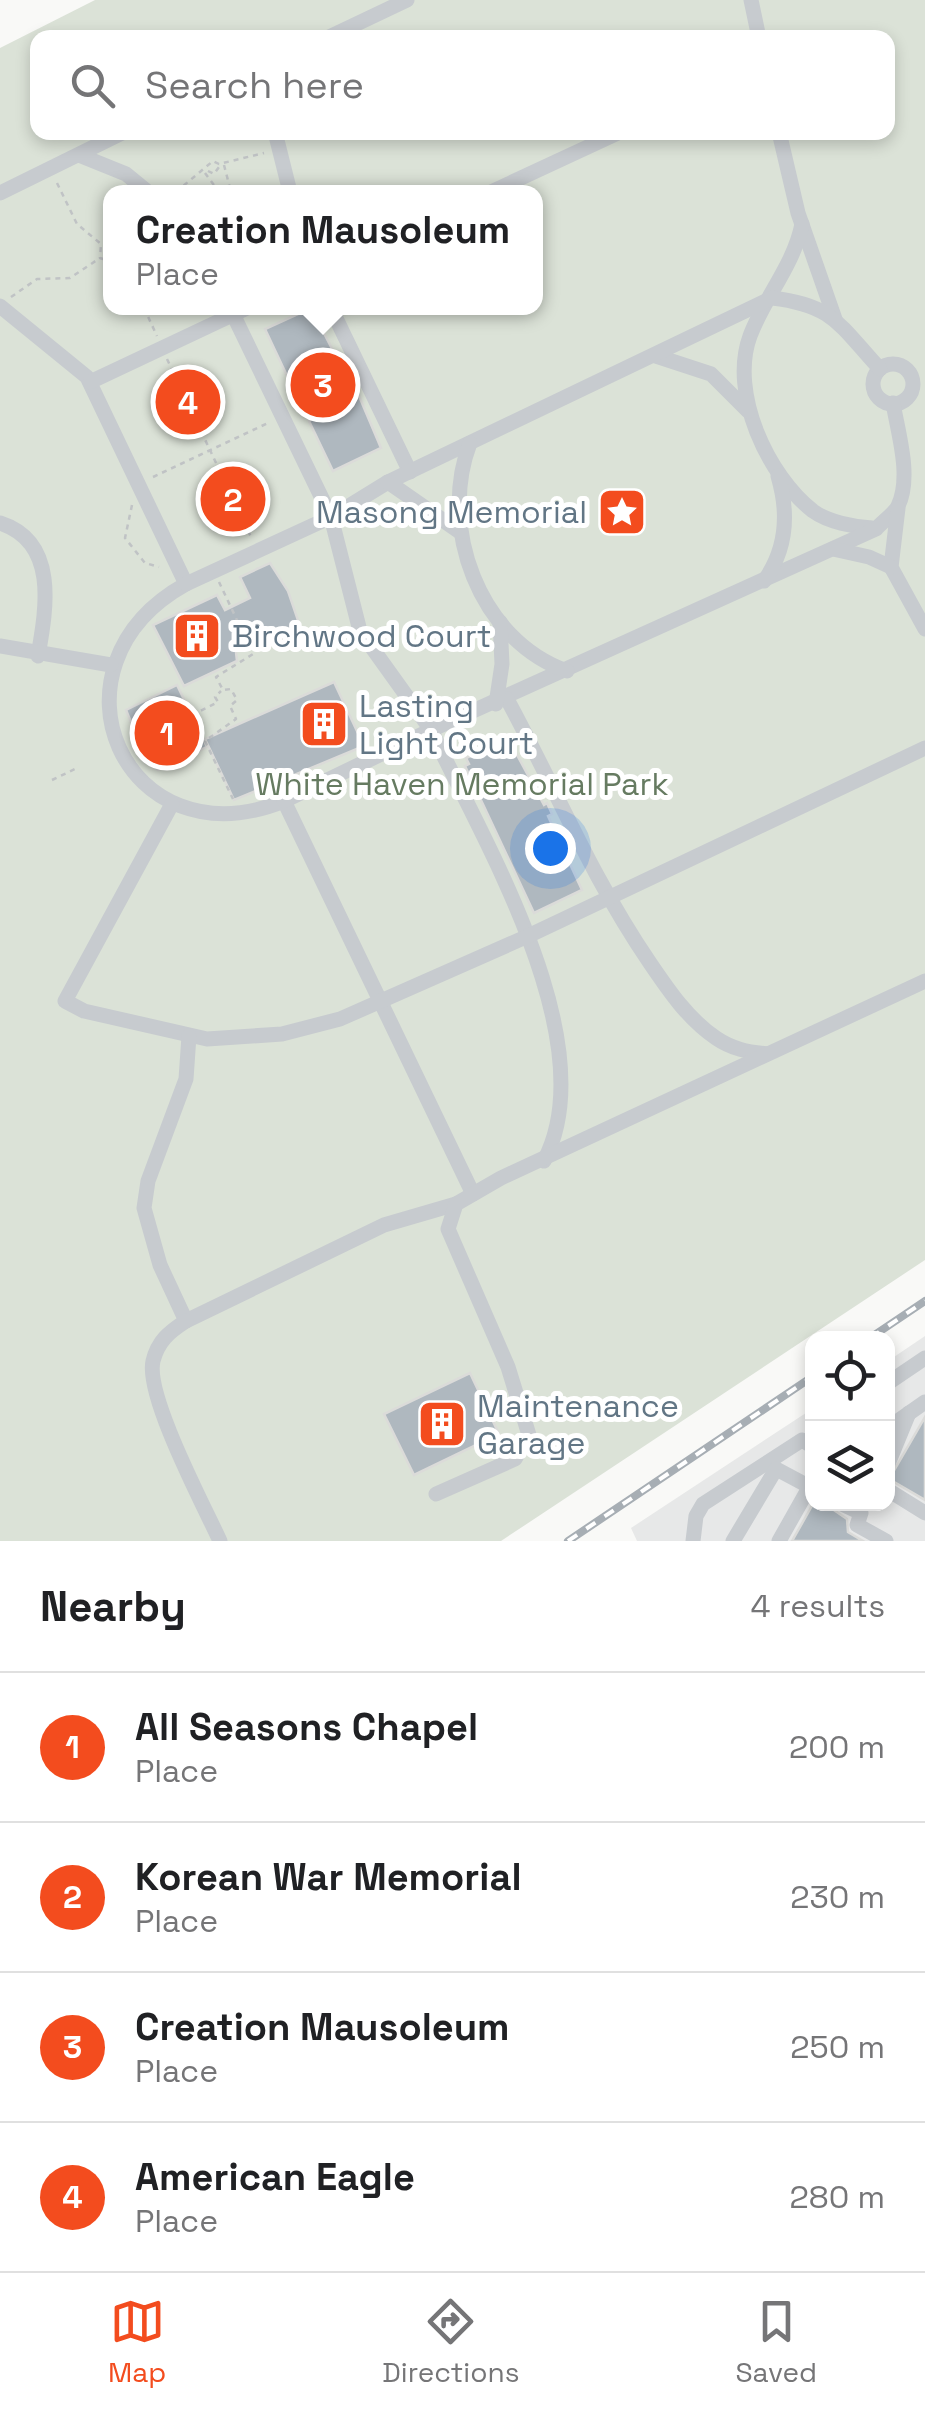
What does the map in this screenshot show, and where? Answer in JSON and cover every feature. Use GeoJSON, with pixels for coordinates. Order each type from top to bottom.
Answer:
{"type":"FeatureCollection","features":[{"type":"Feature","properties":{"kind":"lane"},"geometry":{"type":"LineString","coordinates":[[345,30],[407,0]]}},
{"type":"Feature","properties":{"kind":"lane"},"geometry":{"type":"LineString","coordinates":[[751,0],[757,30]]}},
{"type":"Feature","properties":{"kind":"lane"},"geometry":{"type":"LineString","coordinates":[[0,194],[108,140]]}},
{"type":"Feature","properties":{"kind":"lane"},"geometry":{"type":"LineString","coordinates":[[505,185],[603,140]]}},
{"type":"Feature","properties":{"kind":"lane"},"geometry":{"type":"LineString","coordinates":[[781,140],[802,224],[835,318]]}},
{"type":"Feature","properties":{"kind":"lane"},"geometry":{"type":"LineString","coordinates":[[277,141],[288,185]]}},
{"type":"Feature","properties":{"kind":"lane"},"geometry":{"type":"LineString","coordinates":[[79,155],[126,174],[139,185]]}},
{"type":"Feature","properties":{"kind":"lane"},"geometry":{"type":"LineString","coordinates":[[763,583],[777,563],[786,502],[776,467],[747,400],[749,338],[772,298],[802,224]]}},
{"type":"Feature","properties":{"kind":"lane"},"geometry":{"type":"LineString","coordinates":[[880,370],[835,318],[809,302],[772,298],[388,482],[332,517],[186,584],[147,610],[123,638],[111,665],[111,712],[120,748],[140,778],[172,804],[208,814],[240,814],[284,800],[431,730],[763,583],[876,529],[898,506]]}},
{"type":"Feature","properties":{"kind":"lane"},"geometry":{"type":"LineString","coordinates":[[1,302],[90,382],[186,584]]}},
{"type":"Feature","properties":{"kind":"lane"},"geometry":{"type":"LineString","coordinates":[[90,382],[227,315]]}},
{"type":"Feature","properties":{"kind":"lane"},"geometry":{"type":"LineString","coordinates":[[239,315],[332,517],[360,631],[431,730],[528,936],[564,1076],[563,1108],[544,1161]]}},
{"type":"Feature","properties":{"kind":"lane"},"geometry":{"type":"LineString","coordinates":[[334,315],[410,472]]}},
{"type":"Feature","properties":{"kind":"lane"},"geometry":{"type":"LineString","coordinates":[[656,356],[711,374],[753,417]]}},
{"type":"Feature","properties":{"kind":"lane"},"geometry":{"type":"LineString","coordinates":[[880,370],[898,364],[918,374],[909,395],[893,404]]}},
{"type":"Feature","properties":{"kind":"lane"},"geometry":{"type":"LineString","coordinates":[[880,370],[874,388],[880,399],[893,404]]}},
{"type":"Feature","properties":{"kind":"lane"},"geometry":{"type":"LineString","coordinates":[[893,404],[902,459],[890,567],[925,629]]}},
{"type":"Feature","properties":{"kind":"lane"},"geometry":{"type":"LineString","coordinates":[[470,443],[456,507],[460,532],[478,582],[514,640],[567,671]]}},
{"type":"Feature","properties":{"kind":"lane"},"geometry":{"type":"LineString","coordinates":[[776,467],[816,514],[876,529]]}},
{"type":"Feature","properties":{"kind":"lane"},"geometry":{"type":"LineString","coordinates":[[388,482],[460,532]]}},
{"type":"Feature","properties":{"kind":"lane"},"geometry":{"type":"LineString","coordinates":[[0,523],[14,527],[40,560],[49,594],[38,656]]}},
{"type":"Feature","properties":{"kind":"lane"},"geometry":{"type":"LineString","coordinates":[[832,549],[890,567]]}},
{"type":"Feature","properties":{"kind":"lane"},"geometry":{"type":"LineString","coordinates":[[500,622],[502,701],[606,899],[692,1020],[740,1050],[769,1054]]}},
{"type":"Feature","properties":{"kind":"lane"},"geometry":{"type":"LineString","coordinates":[[0,646],[38,656],[111,665]]}},
{"type":"Feature","properties":{"kind":"lane"},"geometry":{"type":"LineString","coordinates":[[172,804],[65,1001],[84,1012],[189,1036],[282,1034],[381,1004],[925,748]]}},
{"type":"Feature","properties":{"kind":"lane"},"geometry":{"type":"LineString","coordinates":[[284,800],[473,1194]]}},
{"type":"Feature","properties":{"kind":"lane"},"geometry":{"type":"LineString","coordinates":[[220,1541],[162,1412],[152,1364],[164,1335],[384,1226],[456,1204],[925,981]]}},
{"type":"Feature","properties":{"kind":"lane"},"geometry":{"type":"LineString","coordinates":[[186,1321],[160,1266],[144,1208],[148,1181],[186,1080],[189,1036]]}},
{"type":"Feature","properties":{"kind":"lane"},"geometry":{"type":"LineString","coordinates":[[436,1494],[515,1459],[530,1435],[508,1367],[448,1229],[456,1204]]}},
{"type":"Feature","properties":{"kind":"lane"},"geometry":{"type":"LineString","coordinates":[[895,1378],[925,1358]]}},
{"type":"Feature","properties":{"kind":"lane"},"geometry":{"type":"LineString","coordinates":[[895,1423],[925,1402]]}},
{"type":"Feature","properties":{"kind":"lane"},"geometry":{"type":"LineString","coordinates":[[895,1447],[909,1414]]}},
{"type":"Feature","properties":{"kind":"lane"},"geometry":{"type":"LineString","coordinates":[[693,1541],[696,1516],[704,1504],[805,1442]]}},
{"type":"Feature","properties":{"kind":"lane"},"geometry":{"type":"LineString","coordinates":[[771,1466],[805,1484]]}},
{"type":"Feature","properties":{"kind":"lane"},"geometry":{"type":"LineString","coordinates":[[733,1541],[771,1466]]}},
{"type":"Feature","properties":{"kind":"lane"},"geometry":{"type":"LineString","coordinates":[[895,1494],[925,1513]]}},
{"type":"Feature","properties":{"kind":"lane"},"geometry":{"type":"LineString","coordinates":[[779,1541],[805,1497]]}},
{"type":"Feature","properties":{"kind":"lane"},"geometry":{"type":"LineString","coordinates":[[857,1511],[861,1513],[857,1525],[886,1541]]}},
{"type":"Feature","properties":{"kind":"path"},"geometry":{"type":"LineString","coordinates":[[205,171],[214,174],[221,164],[277,141]]}},
{"type":"Feature","properties":{"kind":"path"},"geometry":{"type":"LineString","coordinates":[[186,185],[213,161],[221,164],[228,185]]}},
{"type":"Feature","properties":{"kind":"path"},"geometry":{"type":"LineString","coordinates":[[50,168],[77,224],[101,244],[100,258]]}},
{"type":"Feature","properties":{"kind":"path"},"geometry":{"type":"LineString","coordinates":[[205,171],[214,185]]}},
{"type":"Feature","properties":{"kind":"path"},"geometry":{"type":"LineString","coordinates":[[1,302],[16,297],[37,279],[70,278],[100,258]]}},
{"type":"Feature","properties":{"kind":"path"},"geometry":{"type":"LineString","coordinates":[[147,315],[159,342]]}},
{"type":"Feature","properties":{"kind":"path"},"geometry":{"type":"LineString","coordinates":[[165,354],[258,552]]}},
{"type":"Feature","properties":{"kind":"path"},"geometry":{"type":"LineString","coordinates":[[175,563],[159,567],[132,552],[125,538],[125,520],[141,491],[283,416]]}},
{"type":"Feature","properties":{"kind":"path"},"geometry":{"type":"LineString","coordinates":[[214,572],[253,654],[216,676],[223,690]]}},
{"type":"Feature","properties":{"kind":"path"},"geometry":{"type":"LineString","coordinates":[[232,689],[237,700],[224,709],[216,693],[223,690],[232,689]]}},
{"type":"Feature","properties":{"kind":"path"},"geometry":{"type":"LineString","coordinates":[[192,715],[218,702]]}},
{"type":"Feature","properties":{"kind":"path"},"geometry":{"type":"LineString","coordinates":[[230,706],[237,720],[205,741],[240,814]]}},
{"type":"Feature","properties":{"kind":"path"},"geometry":{"type":"LineString","coordinates":[[52,780],[75,769]]}},
{"type":"Feature","properties":{"kind":"shaded area"},"geometry":{"type":"Polygon","coordinates":[[[925,1336],[925,1541],[637,1541],[631,1528],[805,1414],[805,1511],[895,1511],[895,1356],[925,1336]]]}},
{"type":"Feature","properties":{"kind":"green space","name":"White Haven Memorial Park"},"geometry":{"type":"Polygon","coordinates":[[[95,0],[925,0],[925,1260],[818,1331],[805,1331],[805,1340],[501,1541],[0,1541],[0,48],[30,33],[30,140],[895,140],[895,30],[36,30],[95,0]]]}},
{"type":"Feature","properties":{"kind":"building"},"geometry":{"type":"Polygon","coordinates":[[[296,315],[315,315],[344,372],[348,370],[381,448],[333,471],[309,421],[317,417],[304,389],[296,377],[289,380],[265,329],[296,315]]]}},
{"type":"Feature","properties":{"kind":"building"},"geometry":{"type":"Polygon","coordinates":[[[270,563],[288,591],[301,629],[271,643],[269,639],[262,642],[254,625],[234,634],[237,661],[184,686],[153,625],[217,595],[225,610],[250,598],[240,577],[270,563]]]}},
{"type":"Feature","properties":{"kind":"building"},"geometry":{"type":"Polygon","coordinates":[[[334,682],[364,746],[234,800],[205,739],[334,682]]]}},
{"type":"Feature","properties":{"kind":"building"},"geometry":{"type":"Polygon","coordinates":[[[177,685],[207,747],[158,770],[144,753],[126,710],[177,685]]]}},
{"type":"Feature","properties":{"kind":"building"},"geometry":{"type":"Polygon","coordinates":[[[508,738],[544,805],[547,803],[552,814],[548,816],[582,890],[534,913],[465,766],[469,764],[466,758],[508,738]]]}},
{"type":"Feature","properties":{"kind":"building","name":"Maintenance Garage"},"geometry":{"type":"Polygon","coordinates":[[[470,1373],[499,1434],[414,1475],[384,1414],[470,1373]]]}},
{"type":"Feature","properties":{"kind":"building"},"geometry":{"type":"Polygon","coordinates":[[[925,1417],[925,1500],[895,1482],[895,1469],[925,1417]]]}},
{"type":"Feature","properties":{"kind":"building"},"geometry":{"type":"Polygon","coordinates":[[[809,1511],[835,1511],[847,1519],[848,1532],[863,1541],[792,1541],[809,1511]]]}},
{"type":"Feature","properties":{"kind":"railway"},"geometry":{"type":"LineString","coordinates":[[880,1331],[925,1301]]}},
{"type":"Feature","properties":{"kind":"railway"},"geometry":{"type":"LineString","coordinates":[[568,1541],[805,1382]]}},
{"type":"Feature","properties":{"kind":"place","name":"Creation Mausoleum"},"geometry":{"type":"Point","coordinates":[323,385]}},
{"type":"Feature","properties":{"kind":"place","name":"American Eagle"},"geometry":{"type":"Point","coordinates":[188,402]}},
{"type":"Feature","properties":{"kind":"place","name":"Korean War Memorial"},"geometry":{"type":"Point","coordinates":[233,499]}},
{"type":"Feature","properties":{"kind":"place","name":"Masong Memorial"},"geometry":{"type":"Point","coordinates":[622,512]}},
{"type":"Feature","properties":{"kind":"place","name":"Birchwood Court"},"geometry":{"type":"Point","coordinates":[197,636]}},
{"type":"Feature","properties":{"kind":"place","name":"Lasting Light Court"},"geometry":{"type":"Point","coordinates":[324,724]}},
{"type":"Feature","properties":{"kind":"place","name":"All Seasons Chapel"},"geometry":{"type":"Point","coordinates":[167,733]}},
{"type":"Feature","properties":{"kind":"place","name":"Maintenance Garage"},"geometry":{"type":"Point","coordinates":[442,1424]}}]}
